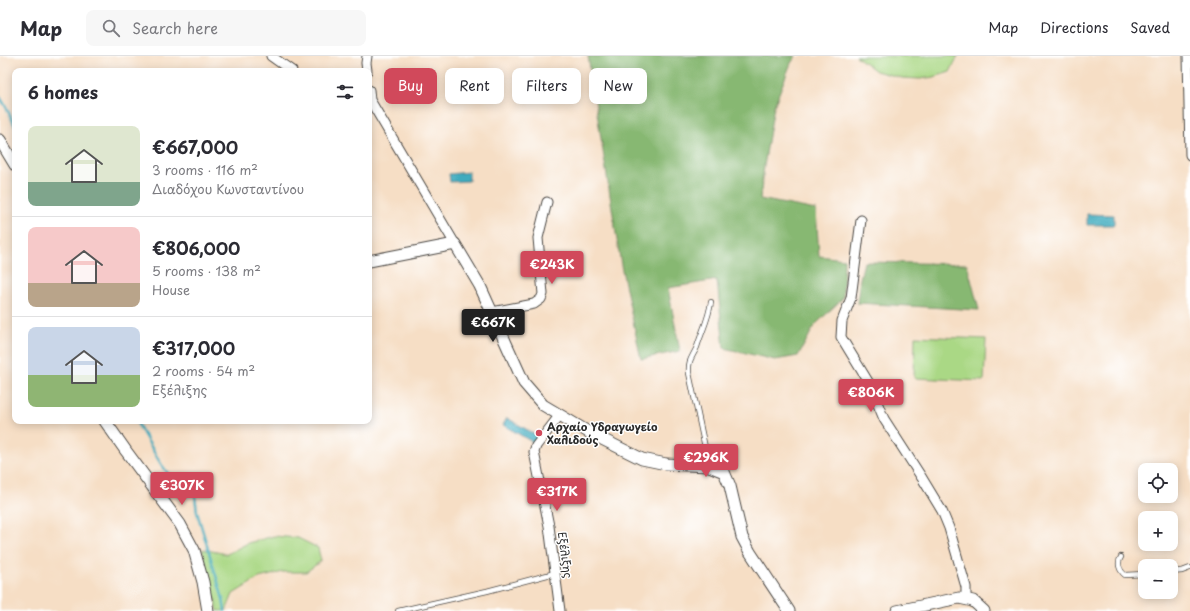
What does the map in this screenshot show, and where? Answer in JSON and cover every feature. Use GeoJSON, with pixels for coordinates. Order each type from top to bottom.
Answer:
{"type":"FeatureCollection","features":[{"type":"Feature","properties":{"kind":"street"},"geometry":{"type":"LineString","coordinates":[[271,56],[288,68]]}},
{"type":"Feature","properties":{"kind":"street"},"geometry":{"type":"LineString","coordinates":[[367,56],[367,68]]}},
{"type":"Feature","properties":{"kind":"street"},"geometry":{"type":"LineString","coordinates":[[1188,56],[1190,155]]}},
{"type":"Feature","properties":{"kind":"street"},"geometry":{"type":"LineString","coordinates":[[372,102],[480,286],[524,383],[543,405],[559,416],[590,434],[642,459],[666,464],[709,466],[724,472],[730,486],[742,537],[750,552],[789,611]]}},
{"type":"Feature","properties":{"kind":"street"},"geometry":{"type":"LineString","coordinates":[[0,140],[12,160]]}},
{"type":"Feature","properties":{"kind":"street"},"geometry":{"type":"LineString","coordinates":[[492,312],[534,304],[541,299],[543,294],[538,238],[547,202]]}},
{"type":"Feature","properties":{"kind":"street"},"geometry":{"type":"LineString","coordinates":[[861,220],[851,298],[842,321],[841,337],[869,382],[884,419],[942,512],[949,528],[966,587],[966,599]]}},
{"type":"Feature","properties":{"kind":"street"},"geometry":{"type":"LineString","coordinates":[[372,260],[455,244]]}},
{"type":"Feature","properties":{"kind":"street","name":"Εξέλιξης"},"geometry":{"type":"LineString","coordinates":[[559,416],[536,446],[534,452],[549,526],[560,611]]}},
{"type":"Feature","properties":{"kind":"street"},"geometry":{"type":"LineString","coordinates":[[107,424],[180,524],[194,550],[203,582],[208,611]]}},
{"type":"Feature","properties":{"kind":"street"},"geometry":{"type":"LineString","coordinates":[[897,611],[959,598],[973,601],[984,611]]}},
{"type":"Feature","properties":{"kind":"lane"},"geometry":{"type":"LineString","coordinates":[[709,466],[688,366],[689,360],[707,322],[711,302]]}},
{"type":"Feature","properties":{"kind":"lane"},"geometry":{"type":"LineString","coordinates":[[1121,557],[1119,560],[1119,566],[1121,571],[1125,575],[1138,574]]}},
{"type":"Feature","properties":{"kind":"lane"},"geometry":{"type":"LineString","coordinates":[[1178,571],[1190,568]]}},
{"type":"Feature","properties":{"kind":"lane"},"geometry":{"type":"LineString","coordinates":[[398,611],[487,591],[555,573]]}},
{"type":"Feature","properties":{"kind":"green space"},"geometry":{"type":"Polygon","coordinates":[[[588,56],[796,56],[791,63],[774,106],[760,199],[816,210],[819,256],[844,259],[843,298],[815,325],[798,356],[775,360],[724,348],[717,280],[668,288],[680,351],[641,359],[621,265],[596,104],[647,104],[647,68],[590,68],[588,56]]]}},
{"type":"Feature","properties":{"kind":"green space"},"geometry":{"type":"Polygon","coordinates":[[[856,56],[958,56],[950,72],[934,77],[920,79],[902,78],[876,71],[856,56]]]}},
{"type":"Feature","properties":{"kind":"green space"},"geometry":{"type":"Polygon","coordinates":[[[864,262],[967,264],[979,310],[857,303],[864,262]]]}},
{"type":"Feature","properties":{"kind":"green space"},"geometry":{"type":"Polygon","coordinates":[[[915,336],[986,339],[984,381],[914,378],[915,336]]]}},
{"type":"Feature","properties":{"kind":"green space"},"geometry":{"type":"Polygon","coordinates":[[[274,536],[298,538],[318,548],[321,561],[306,572],[283,572],[259,578],[233,594],[226,611],[218,611],[202,549],[227,554],[248,543],[274,536]]]}},
{"type":"Feature","properties":{"kind":"water"},"geometry":{"type":"Polygon","coordinates":[[[469,172],[469,181],[450,182],[449,174],[469,172]]]}},
{"type":"Feature","properties":{"kind":"water"},"geometry":{"type":"Polygon","coordinates":[[[1087,214],[1114,215],[1114,225],[1087,225],[1087,214]]]}},
{"type":"Feature","properties":{"kind":"water"},"geometry":{"type":"Polygon","coordinates":[[[507,418],[538,436],[534,443],[503,425],[507,418]]]}},
{"type":"Feature","properties":{"kind":"waterway"},"geometry":{"type":"LineString","coordinates":[[0,97],[12,120]]}},
{"type":"Feature","properties":{"kind":"waterway"},"geometry":{"type":"LineString","coordinates":[[138,424],[161,464],[175,483],[194,487],[197,512],[223,599],[225,611]]}},
{"type":"Feature","properties":{"kind":"place","name":"Αρχαίο Υδραγωγείο Χαλιδούς"},"geometry":{"type":"Point","coordinates":[539,433]}}]}
